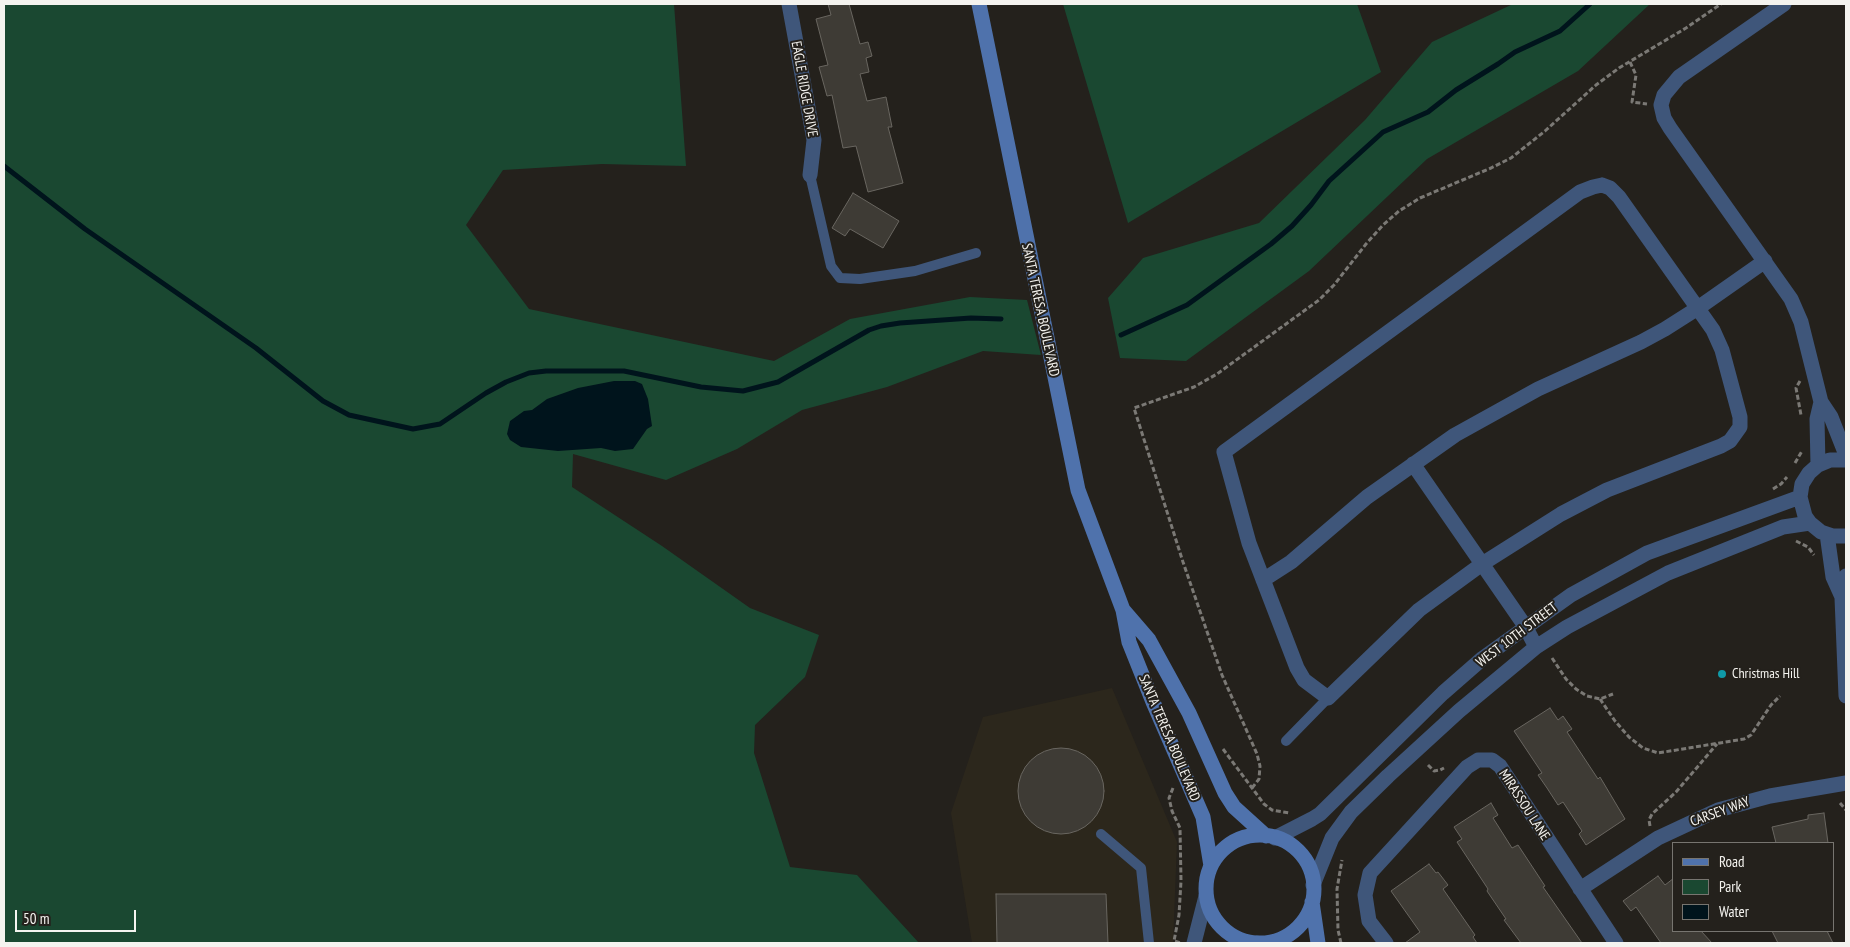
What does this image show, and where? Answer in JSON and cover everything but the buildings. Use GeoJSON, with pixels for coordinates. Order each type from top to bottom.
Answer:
{"type":"FeatureCollection","features":[{"type":"Feature","properties":{"kind":"main road","name":"SANTA TERESA BOULEVARD"},"geometry":{"type":"LineString","coordinates":[[979,4],[1078,490],[1123,610],[1129,642],[1203,816],[1211,866]]}},
{"type":"Feature","properties":{"kind":"main road","name":"SANTA TERESA BOULEVARD"},"geometry":{"type":"LineString","coordinates":[[1123,610],[1149,640],[1189,712],[1225,793],[1234,808],[1270,837]]}},
{"type":"Feature","properties":{"kind":"main road"},"geometry":{"type":"LineString","coordinates":[[1312,901],[1304,920],[1295,930],[1284,937],[1261,943],[1241,940],[1222,927],[1214,918],[1206,896],[1208,875],[1216,858],[1230,845],[1247,837],[1270,837],[1285,842],[1301,855],[1307,864],[1313,885],[1312,901],[1318,943]]}},
{"type":"Feature","properties":{"kind":"street","name":"EAGLE RIDGE DRIVE"},"geometry":{"type":"LineString","coordinates":[[789,4],[814,140],[810,175]]}},
{"type":"Feature","properties":{"kind":"street"},"geometry":{"type":"LineString","coordinates":[[1784,4],[1679,77],[1664,95],[1661,105],[1664,118],[1670,128],[1791,299],[1801,322],[1821,402],[1831,417],[1846,455]]}},
{"type":"Feature","properties":{"kind":"street"},"geometry":{"type":"LineString","coordinates":[[1602,185],[1610,188],[1619,196],[1713,330],[1722,350],[1740,417],[1740,427],[1735,435],[1721,446],[1600,494],[1561,514],[1482,564],[1419,610],[1328,698],[1304,680],[1297,668],[1249,543],[1224,452],[1580,192],[1602,185]]}},
{"type":"Feature","properties":{"kind":"street"},"geometry":{"type":"LineString","coordinates":[[1263,580],[1282,569],[1367,496],[1455,435],[1538,389],[1641,342],[1698,308],[1765,261]]}},
{"type":"Feature","properties":{"kind":"street"},"geometry":{"type":"LineString","coordinates":[[1818,464],[1817,419],[1821,402]]}},
{"type":"Feature","properties":{"kind":"street"},"geometry":{"type":"LineString","coordinates":[[1846,460],[1830,460],[1818,464],[1802,484],[1800,497],[1804,516],[1820,532],[1833,536],[1846,536]]}},
{"type":"Feature","properties":{"kind":"street"},"geometry":{"type":"LineString","coordinates":[[1413,464],[1525,626],[1536,647]]}},
{"type":"Feature","properties":{"kind":"street","name":"WEST 10TH STREET"},"geometry":{"type":"LineString","coordinates":[[1270,837],[1312,820],[1320,814],[1443,693],[1483,658],[1525,626],[1571,595],[1647,553],[1800,497]]}},
{"type":"Feature","properties":{"kind":"street","name":"WEST 10TH STREET"},"geometry":{"type":"LineString","coordinates":[[1313,885],[1332,838],[1351,812],[1459,711],[1536,647],[1567,627],[1668,573],[1783,527],[1810,523]]}},
{"type":"Feature","properties":{"kind":"street"},"geometry":{"type":"LineString","coordinates":[[1827,534],[1834,577],[1842,598]]}},
{"type":"Feature","properties":{"kind":"street"},"geometry":{"type":"LineString","coordinates":[[1846,576],[1842,598],[1846,696]]}},
{"type":"Feature","properties":{"kind":"street","name":"MIRASSOU LANE"},"geometry":{"type":"LineString","coordinates":[[1386,943],[1369,921],[1365,895],[1370,874],[1468,767],[1478,760],[1492,760],[1500,766],[1616,943]]}},
{"type":"Feature","properties":{"kind":"street","name":"CARSEY WAY"},"geometry":{"type":"LineString","coordinates":[[1580,889],[1658,838],[1718,810],[1770,796],[1846,783]]}},
{"type":"Feature","properties":{"kind":"street"},"geometry":{"type":"LineString","coordinates":[[1194,943],[1206,896]]}},
{"type":"Feature","properties":{"kind":"lane"},"geometry":{"type":"LineString","coordinates":[[810,175],[831,266],[840,278],[860,279],[915,271],[976,252]]}},
{"type":"Feature","properties":{"kind":"lane"},"geometry":{"type":"LineString","coordinates":[[1286,741],[1328,698]]}},
{"type":"Feature","properties":{"kind":"lane"},"geometry":{"type":"LineString","coordinates":[[1101,834],[1141,868],[1149,943]]}},
{"type":"Feature","properties":{"kind":"path"},"geometry":{"type":"LineString","coordinates":[[1630,62],[1636,75],[1632,102]]}},
{"type":"Feature","properties":{"kind":"path"},"geometry":{"type":"LineString","coordinates":[[1796,388],[1802,416]]}},
{"type":"Feature","properties":{"kind":"path"},"geometry":{"type":"LineString","coordinates":[[1794,466],[1802,453],[1803,446]]}},
{"type":"Feature","properties":{"kind":"path"},"geometry":{"type":"LineString","coordinates":[[1767,492],[1781,484],[1789,473]]}},
{"type":"Feature","properties":{"kind":"path"},"geometry":{"type":"LineString","coordinates":[[1794,540],[1808,547],[1816,560]]}},
{"type":"Feature","properties":{"kind":"path"},"geometry":{"type":"LineString","coordinates":[[1552,658],[1566,679],[1587,696],[1600,699],[1613,694]]}},
{"type":"Feature","properties":{"kind":"path"},"geometry":{"type":"LineString","coordinates":[[1600,699],[1629,737],[1643,748],[1658,753],[1744,740],[1751,735],[1771,705],[1780,696]]}},
{"type":"Feature","properties":{"kind":"path"},"geometry":{"type":"LineString","coordinates":[[1650,826],[1649,820],[1652,814],[1676,792],[1717,744]]}},
{"type":"Feature","properties":{"kind":"path"},"geometry":{"type":"LineString","coordinates":[[1428,765],[1434,771],[1445,767]]}},
{"type":"Feature","properties":{"kind":"path"},"geometry":{"type":"LineString","coordinates":[[1173,788],[1169,798],[1180,828],[1181,890],[1174,941],[1181,943]]}},
{"type":"Feature","properties":{"kind":"path"},"geometry":{"type":"LineString","coordinates":[[1252,788],[1264,804],[1272,810],[1293,813]]}},
{"type":"Feature","properties":{"kind":"path"},"geometry":{"type":"LineString","coordinates":[[1251,803],[1259,797]]}},
{"type":"Feature","properties":{"kind":"path"},"geometry":{"type":"LineString","coordinates":[[1840,803],[1846,810]]}},
{"type":"Feature","properties":{"kind":"path"},"geometry":{"type":"LineString","coordinates":[[1180,828],[1187,828]]}},
{"type":"Feature","properties":{"kind":"path"},"geometry":{"type":"LineString","coordinates":[[1340,943],[1337,889],[1338,873],[1344,854]]}},
{"type":"Feature","properties":{"kind":"shaded area"},"geometry":{"type":"Polygon","coordinates":[[[1112,688],[1177,842],[1173,943],[972,943],[951,813],[983,717],[1112,688]]]}},
{"type":"Feature","properties":{"kind":"green space"},"geometry":{"type":"Polygon","coordinates":[[[4,4],[674,4],[686,166],[602,164],[503,170],[466,225],[529,309],[774,361],[850,319],[970,297],[1027,300],[1041,355],[983,351],[887,387],[802,410],[737,449],[666,480],[573,454],[572,487],[662,546],[750,608],[819,635],[805,677],[755,725],[754,753],[790,867],[857,875],[919,943],[4,943],[4,4]]]}},
{"type":"Feature","properties":{"kind":"green space"},"geometry":{"type":"Polygon","coordinates":[[[1063,4],[1357,4],[1381,72],[1128,223],[1063,4]]]}},
{"type":"Feature","properties":{"kind":"green space"},"geometry":{"type":"Polygon","coordinates":[[[1513,4],[1650,4],[1578,71],[1427,159],[1309,271],[1186,361],[1120,358],[1108,298],[1143,258],[1259,223],[1365,120],[1432,42],[1513,4]]]}},
{"type":"Feature","properties":{"kind":"water"},"geometry":{"type":"Polygon","coordinates":[[[614,381],[635,381],[642,384],[648,399],[652,426],[647,429],[633,449],[615,451],[601,448],[558,451],[521,447],[510,440],[507,434],[510,421],[524,411],[532,410],[547,399],[578,388],[614,381]]]}},
{"type":"Feature","properties":{"kind":"waterway"},"geometry":{"type":"LineString","coordinates":[[1121,335],[1187,305],[1271,244],[1292,226],[1329,181],[1383,132],[1428,112],[1456,90],[1515,52],[1560,31],[1590,4]]}},
{"type":"Feature","properties":{"kind":"waterway"},"geometry":{"type":"LineString","coordinates":[[4,166],[85,229],[256,348],[323,401],[349,415],[413,429],[440,424],[486,393],[506,382],[529,373],[546,371],[624,371],[701,387],[743,391],[778,382],[869,330],[881,326],[971,318],[1001,319]]}},
{"type":"Feature","properties":{"kind":"place","name":"Christmas Hill"},"geometry":{"type":"Point","coordinates":[1722,674]}}]}
